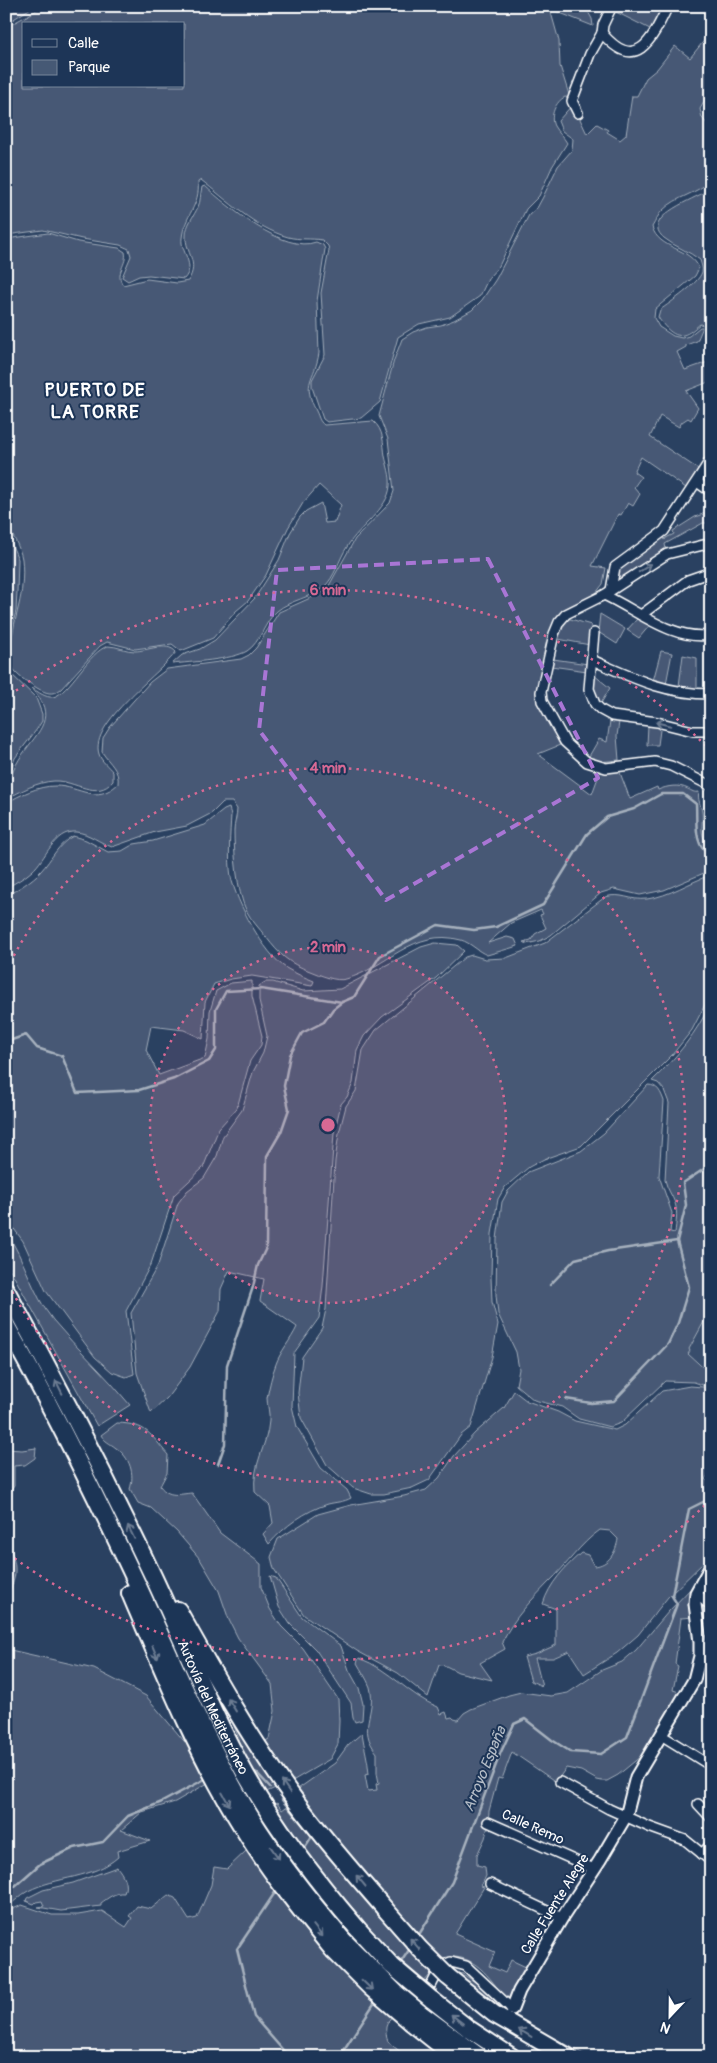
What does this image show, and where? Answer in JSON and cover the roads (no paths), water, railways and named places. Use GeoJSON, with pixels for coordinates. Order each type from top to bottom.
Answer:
{"type":"FeatureCollection","features":[{"type":"Feature","properties":{"kind":"highway","name":"Autovía del Mediterráneo"},"geometry":{"type":"LineString","coordinates":[[6,1290],[87,1440],[245,1773],[285,1838],[356,1928],[392,1966],[469,2029],[512,2057]]}},
{"type":"Feature","properties":{"kind":"highway","name":"Autovía del Mediterráneo"},"geometry":{"type":"LineString","coordinates":[[6,1325],[30,1368],[118,1542],[208,1754],[251,1817],[307,1907],[338,1945],[397,1994],[410,2019],[480,2057]]}},
{"type":"Feature","properties":{"kind":"highway"},"geometry":{"type":"LineString","coordinates":[[153,1576],[171,1596],[218,1682],[295,1801],[384,1909],[420,1950],[447,1976],[494,2014],[568,2057]]}},
{"type":"Feature","properties":{"kind":"highway"},"geometry":{"type":"LineString","coordinates":[[410,2019],[455,2057]]}},
{"type":"Feature","properties":{"kind":"street"},"geometry":{"type":"LineString","coordinates":[[578,113],[572,101],[590,54],[602,33],[603,25],[612,6]]}},
{"type":"Feature","properties":{"kind":"street"},"geometry":{"type":"LineString","coordinates":[[602,33],[609,42],[621,49],[631,52],[640,49],[652,38],[668,6]]}},
{"type":"Feature","properties":{"kind":"street"},"geometry":{"type":"LineString","coordinates":[[608,593],[615,567],[664,531],[711,459]]}},
{"type":"Feature","properties":{"kind":"street"},"geometry":{"type":"LineString","coordinates":[[697,482],[707,489],[711,488]]}},
{"type":"Feature","properties":{"kind":"street"},"geometry":{"type":"LineString","coordinates":[[709,783],[671,766],[655,762],[606,768],[587,762],[565,742],[542,701],[540,692],[554,634],[559,622],[570,610],[608,593],[667,554],[711,543]]}},
{"type":"Feature","properties":{"kind":"street"},"geometry":{"type":"LineString","coordinates":[[641,615],[688,580],[711,572]]}},
{"type":"Feature","properties":{"kind":"street"},"geometry":{"type":"LineString","coordinates":[[608,593],[657,624],[693,635],[711,635]]}},
{"type":"Feature","properties":{"kind":"street"},"geometry":{"type":"LineString","coordinates":[[594,633],[589,689],[595,704],[606,714],[693,731],[711,730]]}},
{"type":"Feature","properties":{"kind":"street"},"geometry":{"type":"LineString","coordinates":[[592,660],[651,685],[698,694],[711,694]]}},
{"type":"Feature","properties":{"kind":"street"},"geometry":{"type":"LineString","coordinates":[[711,1566],[696,1593],[711,1606]]}},
{"type":"Feature","properties":{"kind":"street","name":"Calle Fuente Alegre"},"geometry":{"type":"LineString","coordinates":[[512,2009],[519,1991],[562,1918],[626,1816],[636,1777],[694,1680],[700,1648],[695,1604],[696,1593]]}},
{"type":"Feature","properties":{"kind":"street"},"geometry":{"type":"LineString","coordinates":[[700,1648],[711,1659]]}},
{"type":"Feature","properties":{"kind":"street"},"geometry":{"type":"LineString","coordinates":[[661,1735],[711,1766]]}},
{"type":"Feature","properties":{"kind":"street"},"geometry":{"type":"LineString","coordinates":[[560,1782],[649,1828],[685,1840],[711,1861]]}},
{"type":"Feature","properties":{"kind":"street"},"geometry":{"type":"LineString","coordinates":[[698,1804],[711,1818]]}},
{"type":"Feature","properties":{"kind":"street","name":"Calle Remo"},"geometry":{"type":"LineString","coordinates":[[488,1822],[594,1869]]}},
{"type":"Feature","properties":{"kind":"street"},"geometry":{"type":"LineString","coordinates":[[702,1854],[711,1844]]}},
{"type":"Feature","properties":{"kind":"street"},"geometry":{"type":"LineString","coordinates":[[490,1884],[562,1918]]}},
{"type":"Feature","properties":{"kind":"street"},"geometry":{"type":"LineString","coordinates":[[410,2019],[441,1966],[451,1962],[466,1966],[512,2009]]}},
{"type":"Feature","properties":{"kind":"waterway"},"geometry":{"type":"LineString","coordinates":[[6,1042],[26,1035],[37,1048],[62,1056],[77,1093],[139,1090],[174,1079],[209,1061],[216,1050],[216,1009],[226,991],[261,989],[342,1002],[354,997],[380,956],[438,925],[474,930],[496,927],[543,905],[587,834],[607,817],[634,809],[661,794],[683,794],[696,804],[699,840],[704,850],[711,850]]}},
{"type":"Feature","properties":{"kind":"waterway"},"geometry":{"type":"LineString","coordinates":[[218,1464],[225,1444],[227,1365],[253,1287],[258,1265],[266,1248],[267,1156],[281,1132],[289,1109],[284,1086],[290,1055],[302,1033],[324,1022],[333,1009],[342,1002]]}},
{"type":"Feature","properties":{"kind":"waterway"},"geometry":{"type":"LineString","coordinates":[[550,1285],[575,1259],[608,1251],[677,1241],[686,1205],[683,1183],[707,1167],[711,1153]]}},
{"type":"Feature","properties":{"kind":"waterway"},"geometry":{"type":"LineString","coordinates":[[566,1399],[591,1403],[614,1401],[668,1344],[678,1323],[689,1287],[677,1241]]}},
{"type":"Feature","properties":{"kind":"waterway","name":"Arroyo España"},"geometry":{"type":"LineString","coordinates":[[418,1936],[452,1882],[500,1754],[514,1724],[525,1719],[571,1752],[601,1754],[627,1737],[677,1604],[672,1596],[689,1509],[709,1499],[711,1500]]}},
{"type":"Feature","properties":{"kind":"waterway","name":"Arroyo España"},"geometry":{"type":"LineString","coordinates":[[250,1770],[257,1773],[270,1787]]}},
{"type":"Feature","properties":{"kind":"waterway","name":"Arroyo España"},"geometry":{"type":"LineString","coordinates":[[6,1894],[40,1864],[74,1848],[103,1842],[128,1816],[162,1802],[207,1778]]}},
{"type":"Feature","properties":{"kind":"waterway","name":"Arroyo España"},"geometry":{"type":"LineString","coordinates":[[282,1800],[312,1836],[303,1850]]}},
{"type":"Feature","properties":{"kind":"waterway","name":"Arroyo España"},"geometry":{"type":"LineString","coordinates":[[278,1888],[237,1949],[254,2017],[289,2057]]}},
{"type":"Feature","properties":{"kind":"waterway","name":"Arroyo España"},"geometry":{"type":"LineString","coordinates":[[399,1965],[411,1947]]}},
{"type":"Feature","properties":{"kind":"waterway","name":"Arroyo España"},"geometry":{"type":"LineString","coordinates":[[339,2057],[377,1999]]}},
{"type":"Feature","properties":{"kind":"district","name":"PUERTO DE LA TORRE"},"geometry":{"type":"Point","coordinates":[95,401]}}]}
